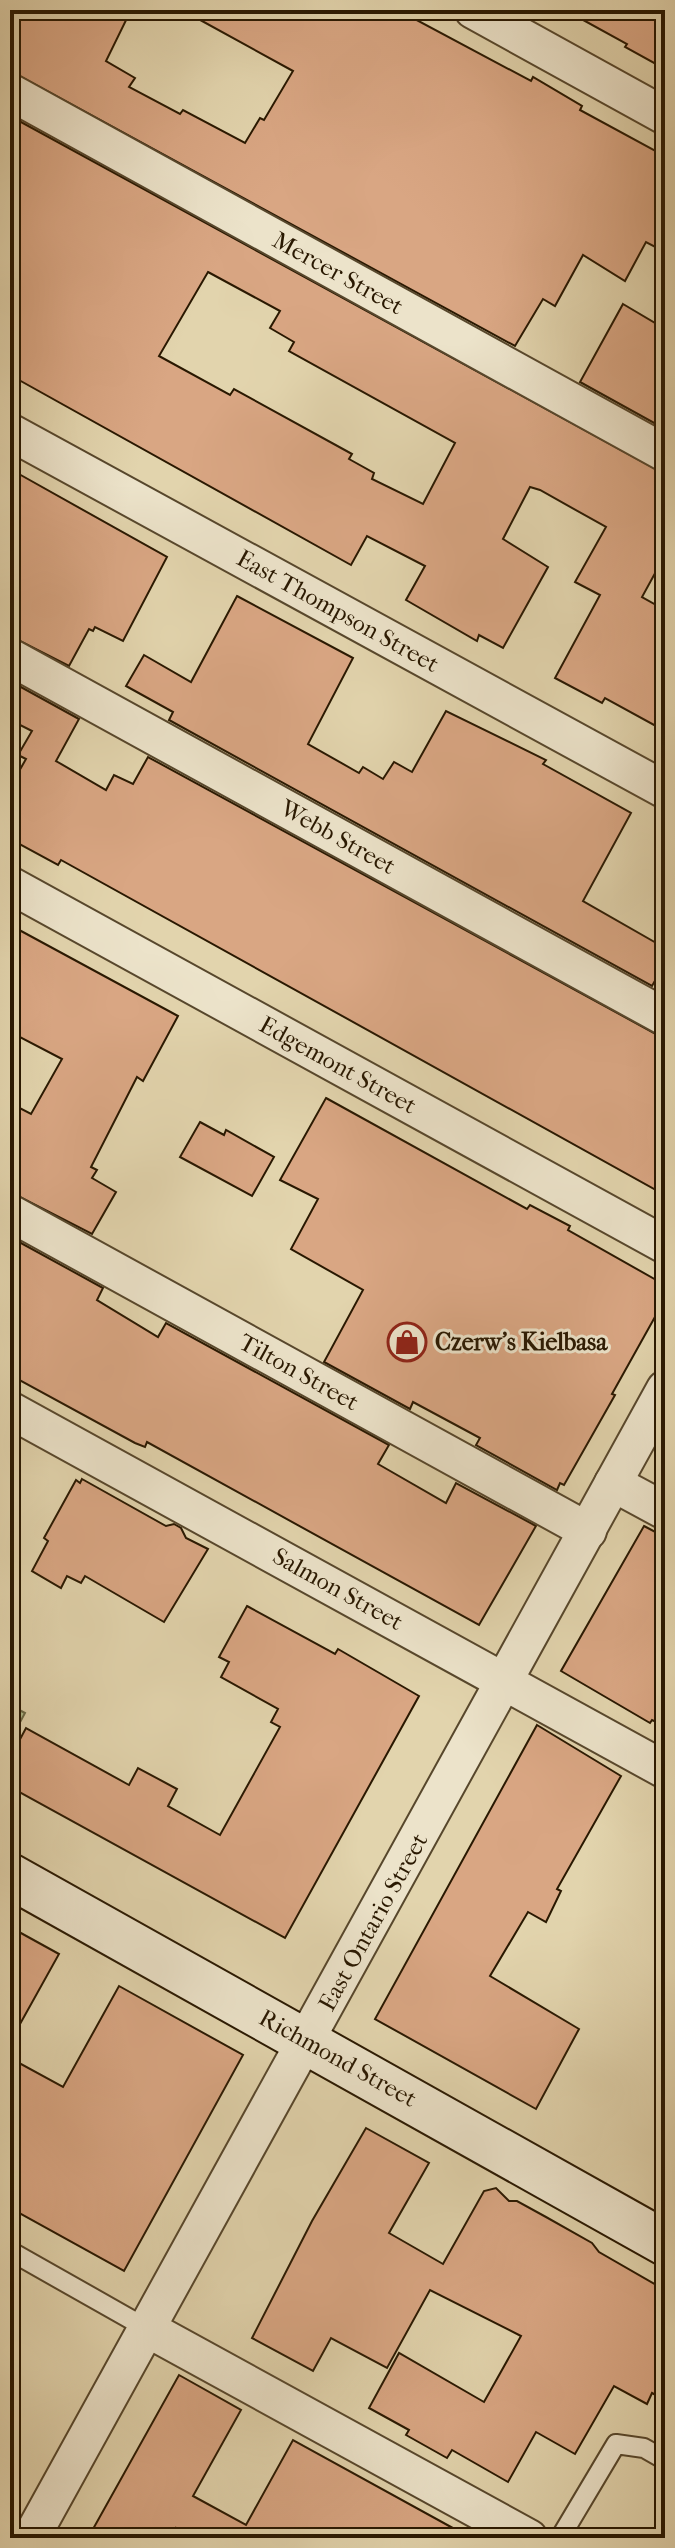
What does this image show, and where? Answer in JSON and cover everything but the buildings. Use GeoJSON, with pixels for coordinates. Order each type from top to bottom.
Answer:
{"type":"FeatureCollection","features":[{"type":"Feature","properties":{"kind":"main road","name":"Richmond Street"},"geometry":{"type":"LineString","coordinates":[[10,1876],[665,2243]]}},
{"type":"Feature","properties":{"kind":"street"},"geometry":{"type":"LineString","coordinates":[[473,10],[665,116]]}},
{"type":"Feature","properties":{"kind":"street","name":"Mercer Street"},"geometry":{"type":"LineString","coordinates":[[10,92],[665,453]]}},
{"type":"Feature","properties":{"kind":"street","name":"East Thompson Street"},"geometry":{"type":"LineString","coordinates":[[10,432],[665,790]]}},
{"type":"Feature","properties":{"kind":"street","name":"Webb Street"},"geometry":{"type":"LineString","coordinates":[[10,657],[665,1017]]}},
{"type":"Feature","properties":{"kind":"street","name":"Edgemont Street"},"geometry":{"type":"LineString","coordinates":[[10,885],[665,1245]]}},
{"type":"Feature","properties":{"kind":"street","name":"Tilton Street"},"geometry":{"type":"LineString","coordinates":[[10,1213],[588,1531]]}},
{"type":"Feature","properties":{"kind":"street","name":"East Ontario Street"},"geometry":{"type":"LineString","coordinates":[[31,2538],[308,2041],[665,1389]]}},
{"type":"Feature","properties":{"kind":"street","name":"Salmon Street"},"geometry":{"type":"LineString","coordinates":[[10,1410],[665,1770]]}},
{"type":"Feature","properties":{"kind":"street"},"geometry":{"type":"LineString","coordinates":[[613,1483],[665,1511]]}},
{"type":"Feature","properties":{"kind":"street"},"geometry":{"type":"LineString","coordinates":[[146,2328],[529,2538]]}},
{"type":"Feature","properties":{"kind":"lane"},"geometry":{"type":"LineString","coordinates":[[10,2251],[146,2328]]}},
{"type":"Feature","properties":{"kind":"lane"},"geometry":{"type":"LineString","coordinates":[[560,2538],[616,2444],[644,2448],[665,2460]]}},
{"type":"Feature","properties":{"kind":"green space"},"geometry":{"type":"Polygon","coordinates":[[[10,1705],[25,1713],[10,1741],[10,1705]]]}},
{"type":"Feature","properties":{"kind":"place","name":"Czerw's Kielbasa"},"geometry":{"type":"Point","coordinates":[407,1342]}}]}
